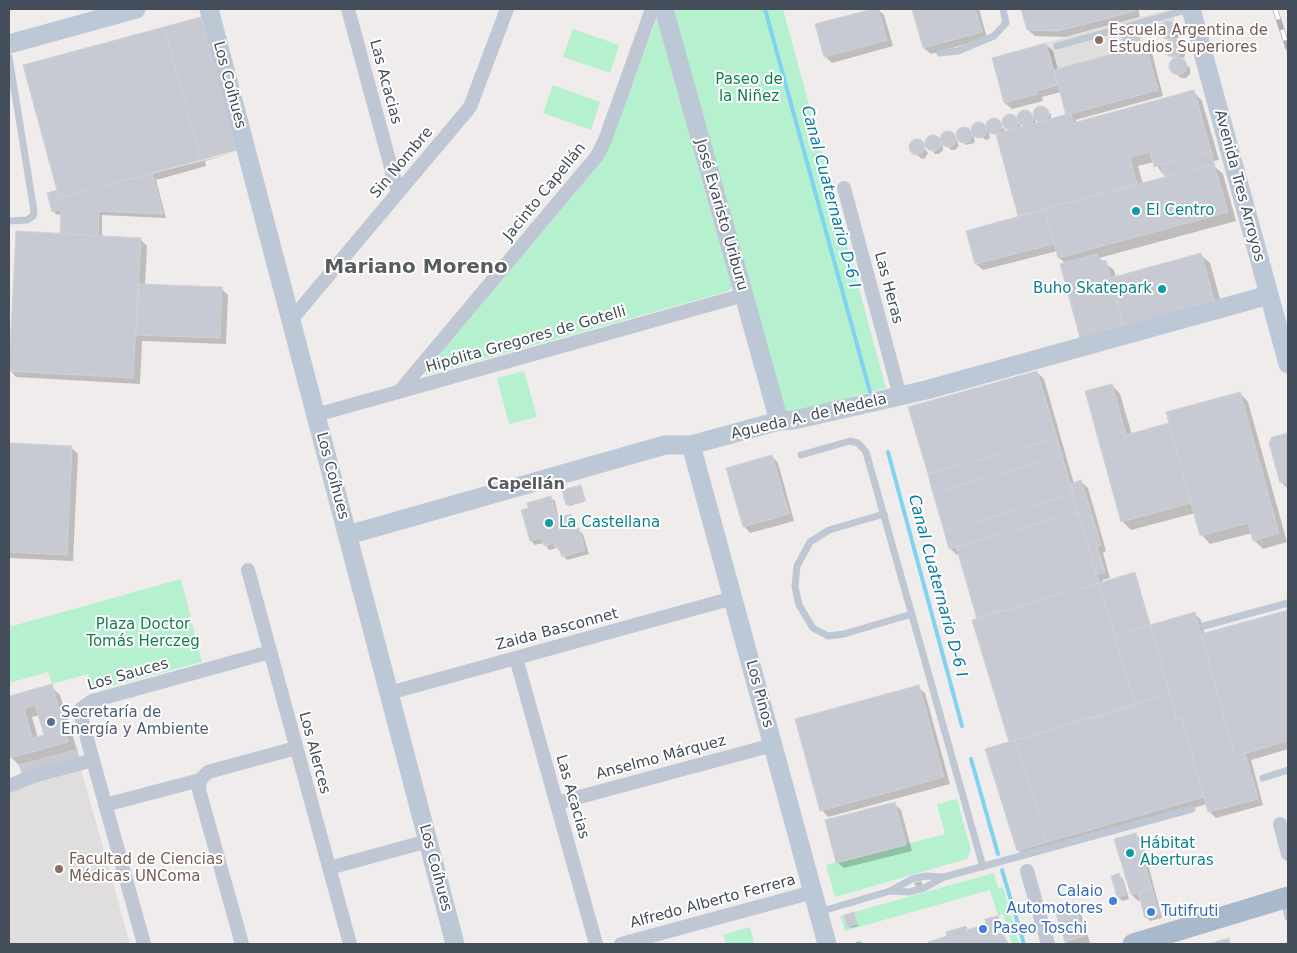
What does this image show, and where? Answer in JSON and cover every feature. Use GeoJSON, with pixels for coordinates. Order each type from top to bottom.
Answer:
{"type":"FeatureCollection","features":[{"type":"Feature","properties":{"kind":"main road"},"geometry":{"type":"LineString","coordinates":[[1133,944],[1286,904]]}},
{"type":"Feature","properties":{"kind":"street"},"geometry":{"type":"LineString","coordinates":[[9,44],[136,9]]}},
{"type":"Feature","properties":{"kind":"street","name":"Los Coíhues"},"geometry":{"type":"LineString","coordinates":[[209,9],[455,944]]}},
{"type":"Feature","properties":{"kind":"street","name":"Las Acacias"},"geometry":{"type":"LineString","coordinates":[[348,9],[398,192]]}},
{"type":"Feature","properties":{"kind":"street","name":"Sin Nombre"},"geometry":{"type":"LineString","coordinates":[[291,320],[473,102],[507,9]]}},
{"type":"Feature","properties":{"kind":"street","name":"Jacinto Capellán"},"geometry":{"type":"LineString","coordinates":[[399,392],[597,156],[605,140],[652,9]]}},
{"type":"Feature","properties":{"kind":"street","name":"José Evaristo Uriburu"},"geometry":{"type":"LineString","coordinates":[[664,9],[779,421]]}},
{"type":"Feature","properties":{"kind":"street","name":"Avenida Tres Arroyos"},"geometry":{"type":"LineString","coordinates":[[1191,9],[1288,364]]}},
{"type":"Feature","properties":{"kind":"street","name":"Las Heras"},"geometry":{"type":"LineString","coordinates":[[844,188],[900,396]]}},
{"type":"Feature","properties":{"kind":"street","name":"Hipólita Gregores de Gotelli"},"geometry":{"type":"LineString","coordinates":[[316,416],[744,295]]}},
{"type":"Feature","properties":{"kind":"street","name":"Agueda A. de Medela"},"geometry":{"type":"LineString","coordinates":[[348,535],[665,445],[691,444],[779,421],[794,420],[900,396],[1270,295]]}},
{"type":"Feature","properties":{"kind":"street","name":"Los Pinos"},"geometry":{"type":"LineString","coordinates":[[691,444],[827,944]]}},
{"type":"Feature","properties":{"kind":"street","name":"Los Alerces"},"geometry":{"type":"LineString","coordinates":[[248,570],[350,944]]}},
{"type":"Feature","properties":{"kind":"street","name":"Zaida Basconnet"},"geometry":{"type":"LineString","coordinates":[[389,692],[733,598]]}},
{"type":"Feature","properties":{"kind":"street","name":"Los Sauces"},"geometry":{"type":"LineString","coordinates":[[93,760],[80,715],[82,706],[92,701],[270,652]]}},
{"type":"Feature","properties":{"kind":"street","name":"Las Acacias"},"geometry":{"type":"LineString","coordinates":[[516,658],[596,944]]}},
{"type":"Feature","properties":{"kind":"street","name":"Anselmo Márquez"},"geometry":{"type":"LineString","coordinates":[[557,803],[773,745]]}},
{"type":"Feature","properties":{"kind":"street"},"geometry":{"type":"LineString","coordinates":[[106,808],[200,780],[208,772],[296,748]]}},
{"type":"Feature","properties":{"kind":"street"},"geometry":{"type":"LineString","coordinates":[[9,786],[33,776],[93,760],[144,944]]}},
{"type":"Feature","properties":{"kind":"street"},"geometry":{"type":"LineString","coordinates":[[200,780],[242,944]]}},
{"type":"Feature","properties":{"kind":"street"},"geometry":{"type":"LineString","coordinates":[[1284,823],[1288,854]]}},
{"type":"Feature","properties":{"kind":"street"},"geometry":{"type":"LineString","coordinates":[[329,868],[428,841]]}},
{"type":"Feature","properties":{"kind":"street"},"geometry":{"type":"LineString","coordinates":[[1027,871],[1048,944]]}},
{"type":"Feature","properties":{"kind":"street","name":"Alfredo Alberto Ferrera"},"geometry":{"type":"LineString","coordinates":[[621,944],[813,892]]}},
{"type":"Feature","properties":{"kind":"lane"},"geometry":{"type":"LineString","coordinates":[[940,53],[958,50],[994,36],[1006,23],[1003,9]]}},
{"type":"Feature","properties":{"kind":"lane"},"geometry":{"type":"LineString","coordinates":[[1057,46],[1191,9]]}},
{"type":"Feature","properties":{"kind":"lane"},"geometry":{"type":"LineString","coordinates":[[9,57],[34,211],[33,216],[27,220],[9,221]]}},
{"type":"Feature","properties":{"kind":"lane"},"geometry":{"type":"LineString","coordinates":[[801,455],[846,442],[854,442],[862,446],[868,456],[983,867]]}},
{"type":"Feature","properties":{"kind":"lane"},"geometry":{"type":"LineString","coordinates":[[884,514],[829,530],[810,542],[797,566],[795,586],[799,605],[813,628],[828,636],[844,634],[912,614]]}},
{"type":"Feature","properties":{"kind":"lane"},"geometry":{"type":"LineString","coordinates":[[1204,626],[1288,603]]}},
{"type":"Feature","properties":{"kind":"lane"},"geometry":{"type":"LineString","coordinates":[[1263,778],[1288,770]]}},
{"type":"Feature","properties":{"kind":"lane"},"geometry":{"type":"LineString","coordinates":[[890,891],[915,891],[928,887],[944,878],[1192,809]]}},
{"type":"Feature","properties":{"kind":"lane"},"geometry":{"type":"LineString","coordinates":[[818,912],[890,891],[920,876],[944,878]]}},
{"type":"Feature","properties":{"kind":"shaded area","name":"Escuela Argentina de Estudios Superiores"},"geometry":{"type":"Polygon","coordinates":[[[1171,9],[1179,36],[1166,39],[1162,36],[1159,29],[1139,39],[1138,45],[1134,48],[1054,70],[1046,43],[1171,9]]]}},
{"type":"Feature","properties":{"kind":"shaded area","name":"Facultad de Ciencias Médicas UNComa"},"geometry":{"type":"Polygon","coordinates":[[[81,769],[130,944],[9,944],[9,794],[36,781],[81,769]]]}},
{"type":"Feature","properties":{"kind":"green space","name":"Paseo de la Niñez"},"geometry":{"type":"Polygon","coordinates":[[[672,9],[783,9],[886,388],[793,412],[785,412],[672,9]]]}},
{"type":"Feature","properties":{"kind":"green space"},"geometry":{"type":"Polygon","coordinates":[[[657,18],[732,288],[726,292],[426,375],[426,371],[604,159],[657,18]]]}},
{"type":"Feature","properties":{"kind":"green space"},"geometry":{"type":"Polygon","coordinates":[[[573,29],[619,45],[610,73],[563,57],[573,29]]]}},
{"type":"Feature","properties":{"kind":"green space"},"geometry":{"type":"Polygon","coordinates":[[[553,85],[600,102],[591,130],[543,113],[553,85]]]}},
{"type":"Feature","properties":{"kind":"green space"},"geometry":{"type":"Polygon","coordinates":[[[524,371],[537,417],[509,424],[497,378],[524,371]]]}},
{"type":"Feature","properties":{"kind":"green space","name":"Plaza Doctor Tomás Herczeg"},"geometry":{"type":"Polygon","coordinates":[[[181,579],[202,662],[93,691],[88,674],[52,684],[48,672],[9,683],[9,627],[181,579]]]}},
{"type":"Feature","properties":{"kind":"green space"},"geometry":{"type":"Polygon","coordinates":[[[957,799],[971,850],[967,859],[835,897],[826,865],[945,834],[937,804],[957,799]]]}},
{"type":"Feature","properties":{"kind":"green space"},"geometry":{"type":"Polygon","coordinates":[[[994,873],[998,888],[1003,887],[1019,944],[1012,944],[1003,914],[998,916],[990,890],[845,931],[840,916],[994,873]]]}},
{"type":"Feature","properties":{"kind":"green space"},"geometry":{"type":"Polygon","coordinates":[[[750,927],[754,944],[726,944],[723,935],[750,927]]]}},
{"type":"Feature","properties":{"kind":"building"},"geometry":{"type":"Polygon","coordinates":[[[878,9],[887,40],[824,57],[815,24],[878,9]]]}},
{"type":"Feature","properties":{"kind":"building"},"geometry":{"type":"Polygon","coordinates":[[[912,9],[975,9],[982,32],[923,48],[912,9]]]}},
{"type":"Feature","properties":{"kind":"building"},"geometry":{"type":"Polygon","coordinates":[[[1021,9],[1134,9],[1135,11],[1058,31],[1027,30],[1021,9]]]}},
{"type":"Feature","properties":{"kind":"building"},"geometry":{"type":"Polygon","coordinates":[[[201,17],[237,150],[201,160],[164,27],[201,17]]]}},
{"type":"Feature","properties":{"kind":"building"},"geometry":{"type":"Polygon","coordinates":[[[1168,21],[1174,24],[1177,30],[1174,36],[1168,39],[1162,36],[1159,30],[1162,24],[1168,21]]]}},
{"type":"Feature","properties":{"kind":"building"},"geometry":{"type":"Polygon","coordinates":[[[164,27],[201,160],[59,198],[23,65],[164,27]]]}},
{"type":"Feature","properties":{"kind":"building"},"geometry":{"type":"Polygon","coordinates":[[[1131,31],[1137,34],[1140,40],[1137,46],[1131,49],[1125,46],[1122,40],[1125,34],[1131,31]]]}},
{"type":"Feature","properties":{"kind":"building"},"geometry":{"type":"Polygon","coordinates":[[[1173,39],[1179,42],[1182,48],[1179,54],[1173,57],[1167,54],[1164,48],[1167,42],[1173,39]]]}},
{"type":"Feature","properties":{"kind":"building"},"geometry":{"type":"Polygon","coordinates":[[[1046,43],[1058,85],[1036,91],[1037,94],[1004,103],[992,58],[1046,43]]]}},
{"type":"Feature","properties":{"kind":"building"},"geometry":{"type":"Polygon","coordinates":[[[1145,45],[1158,90],[1066,115],[1054,70],[1145,45]]]}},
{"type":"Feature","properties":{"kind":"building"},"geometry":{"type":"Polygon","coordinates":[[[1178,57],[1184,60],[1187,66],[1184,72],[1178,75],[1172,72],[1169,66],[1172,60],[1178,57]]]}},
{"type":"Feature","properties":{"kind":"building"},"geometry":{"type":"Polygon","coordinates":[[[1194,90],[1211,151],[1154,167],[1150,152],[1130,157],[1137,184],[1018,216],[996,134],[1071,113],[1073,123],[1194,90]]]}},
{"type":"Feature","properties":{"kind":"building"},"geometry":{"type":"Polygon","coordinates":[[[1041,106],[1049,114],[1041,122],[1033,114],[1041,106]]]}},
{"type":"Feature","properties":{"kind":"building"},"geometry":{"type":"Polygon","coordinates":[[[1025,110],[1033,118],[1025,126],[1017,118],[1025,110]]]}},
{"type":"Feature","properties":{"kind":"building"},"geometry":{"type":"Polygon","coordinates":[[[1010,114],[1018,122],[1010,130],[1002,122],[1010,114]]]}},
{"type":"Feature","properties":{"kind":"building"},"geometry":{"type":"Polygon","coordinates":[[[994,118],[1002,126],[994,134],[986,126],[994,118]]]}},
{"type":"Feature","properties":{"kind":"building"},"geometry":{"type":"Polygon","coordinates":[[[979,122],[987,130],[979,138],[971,130],[979,122]]]}},
{"type":"Feature","properties":{"kind":"building"},"geometry":{"type":"Polygon","coordinates":[[[964,127],[972,135],[964,143],[956,135],[964,127]]]}},
{"type":"Feature","properties":{"kind":"building"},"geometry":{"type":"Polygon","coordinates":[[[948,131],[956,139],[948,147],[940,139],[948,131]]]}},
{"type":"Feature","properties":{"kind":"building"},"geometry":{"type":"Polygon","coordinates":[[[933,135],[941,143],[933,151],[925,143],[933,135]]]}},
{"type":"Feature","properties":{"kind":"building"},"geometry":{"type":"Polygon","coordinates":[[[917,139],[925,147],[917,155],[909,147],[917,139]]]}},
{"type":"Feature","properties":{"kind":"building"},"geometry":{"type":"Polygon","coordinates":[[[1211,151],[1214,164],[1165,177],[1161,165],[1211,151]]]}},
{"type":"Feature","properties":{"kind":"building","name":"El Centro"},"geometry":{"type":"Polygon","coordinates":[[[1214,164],[1228,212],[1058,258],[1045,209],[1214,164]]]}},
{"type":"Feature","properties":{"kind":"building"},"geometry":{"type":"Polygon","coordinates":[[[152,173],[163,214],[99,211],[98,236],[60,233],[61,209],[52,212],[47,193],[57,190],[59,198],[152,173]]]}},
{"type":"Feature","properties":{"kind":"building"},"geometry":{"type":"Polygon","coordinates":[[[1045,209],[1054,244],[975,264],[966,231],[1045,209]]]}},
{"type":"Feature","properties":{"kind":"building"},"geometry":{"type":"Polygon","coordinates":[[[16,231],[141,238],[133,378],[9,371],[16,231]]]}},
{"type":"Feature","properties":{"kind":"building","name":"Buho Skatepark"},"geometry":{"type":"Polygon","coordinates":[[[1201,253],[1214,300],[1123,325],[1110,278],[1201,253]]]}},
{"type":"Feature","properties":{"kind":"building"},"geometry":{"type":"Polygon","coordinates":[[[1097,254],[1099,262],[1106,260],[1123,325],[1080,338],[1060,264],[1097,254]]]}},
{"type":"Feature","properties":{"kind":"building"},"geometry":{"type":"Polygon","coordinates":[[[139,284],[222,287],[220,338],[136,335],[139,284]]]}},
{"type":"Feature","properties":{"kind":"building"},"geometry":{"type":"Polygon","coordinates":[[[1037,371],[1057,438],[928,474],[908,407],[1037,371]]]}},
{"type":"Feature","properties":{"kind":"building"},"geometry":{"type":"Polygon","coordinates":[[[1112,384],[1126,435],[1169,423],[1191,503],[1121,522],[1085,391],[1112,384]]]}},
{"type":"Feature","properties":{"kind":"building"},"geometry":{"type":"Polygon","coordinates":[[[1240,392],[1279,533],[1253,541],[1248,523],[1200,536],[1166,412],[1240,392]]]}},
{"type":"Feature","properties":{"kind":"building"},"geometry":{"type":"Polygon","coordinates":[[[1288,433],[1288,489],[1286,481],[1280,483],[1269,443],[1272,437],[1288,433]]]}},
{"type":"Feature","properties":{"kind":"building"},"geometry":{"type":"Polygon","coordinates":[[[1057,438],[1062,456],[933,493],[928,474],[1057,438]]]}},
{"type":"Feature","properties":{"kind":"building"},"geometry":{"type":"Polygon","coordinates":[[[9,443],[72,446],[67,555],[9,552],[9,443]]]}},
{"type":"Feature","properties":{"kind":"building"},"geometry":{"type":"Polygon","coordinates":[[[772,455],[789,514],[743,527],[726,468],[772,455]]]}},
{"type":"Feature","properties":{"kind":"building"},"geometry":{"type":"Polygon","coordinates":[[[1062,456],[1073,494],[944,531],[933,493],[1062,456]]]}},
{"type":"Feature","properties":{"kind":"building"},"geometry":{"type":"Polygon","coordinates":[[[1081,480],[1101,545],[1097,546],[1105,572],[1096,574],[1070,484],[1081,480]]]}},
{"type":"Feature","properties":{"kind":"building"},"geometry":{"type":"Polygon","coordinates":[[[581,485],[585,500],[566,505],[562,490],[581,485]]]}},
{"type":"Feature","properties":{"kind":"building"},"geometry":{"type":"Polygon","coordinates":[[[1073,494],[1078,512],[949,549],[944,531],[1073,494]]]}},
{"type":"Feature","properties":{"kind":"building","name":"La Castellana"},"geometry":{"type":"Polygon","coordinates":[[[551,496],[557,518],[571,514],[575,529],[579,528],[585,550],[562,557],[559,547],[555,548],[554,543],[544,546],[541,538],[530,541],[521,510],[528,508],[527,503],[551,496]]]}},
{"type":"Feature","properties":{"kind":"building"},"geometry":{"type":"Polygon","coordinates":[[[1078,512],[1099,583],[977,618],[956,547],[1078,512]]]}},
{"type":"Feature","properties":{"kind":"building"},"geometry":{"type":"Polygon","coordinates":[[[1135,572],[1150,625],[1114,635],[1099,583],[1135,572]]]}},
{"type":"Feature","properties":{"kind":"building"},"geometry":{"type":"Polygon","coordinates":[[[1099,583],[1135,705],[1009,742],[972,620],[1099,583]]]}},
{"type":"Feature","properties":{"kind":"building"},"geometry":{"type":"Polygon","coordinates":[[[1288,610],[1288,741],[1235,756],[1201,634],[1288,610]]]}},
{"type":"Feature","properties":{"kind":"building"},"geometry":{"type":"Polygon","coordinates":[[[1195,612],[1235,756],[1245,753],[1258,799],[1208,812],[1182,719],[1177,720],[1150,625],[1195,612]]]}},
{"type":"Feature","properties":{"kind":"building"},"geometry":{"type":"Polygon","coordinates":[[[1150,625],[1170,694],[1135,705],[1114,635],[1150,625]]]}},
{"type":"Feature","properties":{"kind":"building","name":"Secretaría de Energía y Ambiente"},"geometry":{"type":"Polygon","coordinates":[[[52,684],[68,742],[10,758],[9,696],[52,684]],[[35,705],[24,709],[32,738],[44,735],[35,705]]]}},
{"type":"Feature","properties":{"kind":"building"},"geometry":{"type":"Polygon","coordinates":[[[919,685],[944,777],[820,811],[795,719],[919,685]]]}},
{"type":"Feature","properties":{"kind":"building"},"geometry":{"type":"Polygon","coordinates":[[[1170,694],[1177,720],[1182,719],[1204,797],[1047,842],[1015,740],[1170,694]]]}},
{"type":"Feature","properties":{"kind":"building"},"geometry":{"type":"Polygon","coordinates":[[[1015,740],[1047,842],[1017,851],[985,749],[1015,740]]]}},
{"type":"Feature","properties":{"kind":"building"},"geometry":{"type":"Polygon","coordinates":[[[77,750],[79,758],[22,774],[19,765],[77,750]]]}},
{"type":"Feature","properties":{"kind":"building"},"geometry":{"type":"Polygon","coordinates":[[[895,802],[906,845],[836,863],[825,820],[895,802]]]}},
{"type":"Feature","properties":{"kind":"building","name":"Hábitat Aberturas"},"geometry":{"type":"Polygon","coordinates":[[[1136,833],[1152,889],[1131,895],[1114,839],[1136,833]]]}},
{"type":"Feature","properties":{"kind":"building"},"geometry":{"type":"Polygon","coordinates":[[[1119,873],[1126,895],[1117,897],[1111,876],[1119,873]]]}},
{"type":"Feature","properties":{"kind":"building"},"geometry":{"type":"Polygon","coordinates":[[[1152,889],[1159,914],[1145,918],[1138,893],[1152,889]]]}},
{"type":"Feature","properties":{"kind":"building"},"geometry":{"type":"Polygon","coordinates":[[[1074,902],[1084,936],[1065,942],[1054,908],[1074,902]]]}},
{"type":"Feature","properties":{"kind":"building"},"geometry":{"type":"Polygon","coordinates":[[[854,912],[857,924],[847,927],[844,915],[854,912]]]}},
{"type":"Feature","properties":{"kind":"building","name":"Paseo Toschi"},"geometry":{"type":"Polygon","coordinates":[[[998,916],[1000,924],[994,926],[997,934],[1003,932],[1007,944],[929,944],[928,942],[947,936],[946,932],[966,926],[967,930],[986,924],[985,919],[998,916]]]}},
{"type":"Feature","properties":{"kind":"building"},"geometry":{"type":"Polygon","coordinates":[[[1229,938],[1230,944],[1209,944],[1229,938]]]}},
{"type":"Feature","properties":{"kind":"waterway","name":"Canal Cuaternario D-6 I"},"geometry":{"type":"LineString","coordinates":[[765,9],[870,392]]}},
{"type":"Feature","properties":{"kind":"waterway","name":"Canal Cuaternario D-6 I"},"geometry":{"type":"LineString","coordinates":[[888,452],[962,726]]}},
{"type":"Feature","properties":{"kind":"waterway","name":"Canal Cuaternario D-6 I"},"geometry":{"type":"LineString","coordinates":[[971,759],[998,854]]}},
{"type":"Feature","properties":{"kind":"waterway","name":"Canal Cuaternario D-6 I"},"geometry":{"type":"LineString","coordinates":[[1002,870],[1024,944]]}},
{"type":"Feature","properties":{"kind":"railway"},"geometry":{"type":"LineString","coordinates":[[1275,9],[1288,48]]}},
{"type":"Feature","properties":{"kind":"place","name":"Escuela Argentina de Estudios Superiores"},"geometry":{"type":"Point","coordinates":[1099,40]}},
{"type":"Feature","properties":{"kind":"place","name":"El Centro"},"geometry":{"type":"Point","coordinates":[1136,211]}},
{"type":"Feature","properties":{"kind":"place","name":"Buho Skatepark"},"geometry":{"type":"Point","coordinates":[1162,289]}},
{"type":"Feature","properties":{"kind":"place","name":"La Castellana"},"geometry":{"type":"Point","coordinates":[549,523]}},
{"type":"Feature","properties":{"kind":"place","name":"Secretaría de Energía y Ambiente"},"geometry":{"type":"Point","coordinates":[51,722]}},
{"type":"Feature","properties":{"kind":"place","name":"Hábitat Aberturas"},"geometry":{"type":"Point","coordinates":[1130,853]}},
{"type":"Feature","properties":{"kind":"place","name":"Facultad de Ciencias Médicas UNComa"},"geometry":{"type":"Point","coordinates":[59,869]}},
{"type":"Feature","properties":{"kind":"place","name":"Calaio Automotores"},"geometry":{"type":"Point","coordinates":[1113,901]}},
{"type":"Feature","properties":{"kind":"place","name":"Tutifruti"},"geometry":{"type":"Point","coordinates":[1151,912]}},
{"type":"Feature","properties":{"kind":"place","name":"Paseo Toschi"},"geometry":{"type":"Point","coordinates":[983,929]}},
{"type":"Feature","properties":{"kind":"district","name":"Mariano Moreno"},"geometry":{"type":"Point","coordinates":[416,268]}},
{"type":"Feature","properties":{"kind":"district","name":"Capellán"},"geometry":{"type":"Point","coordinates":[526,485]}}]}
